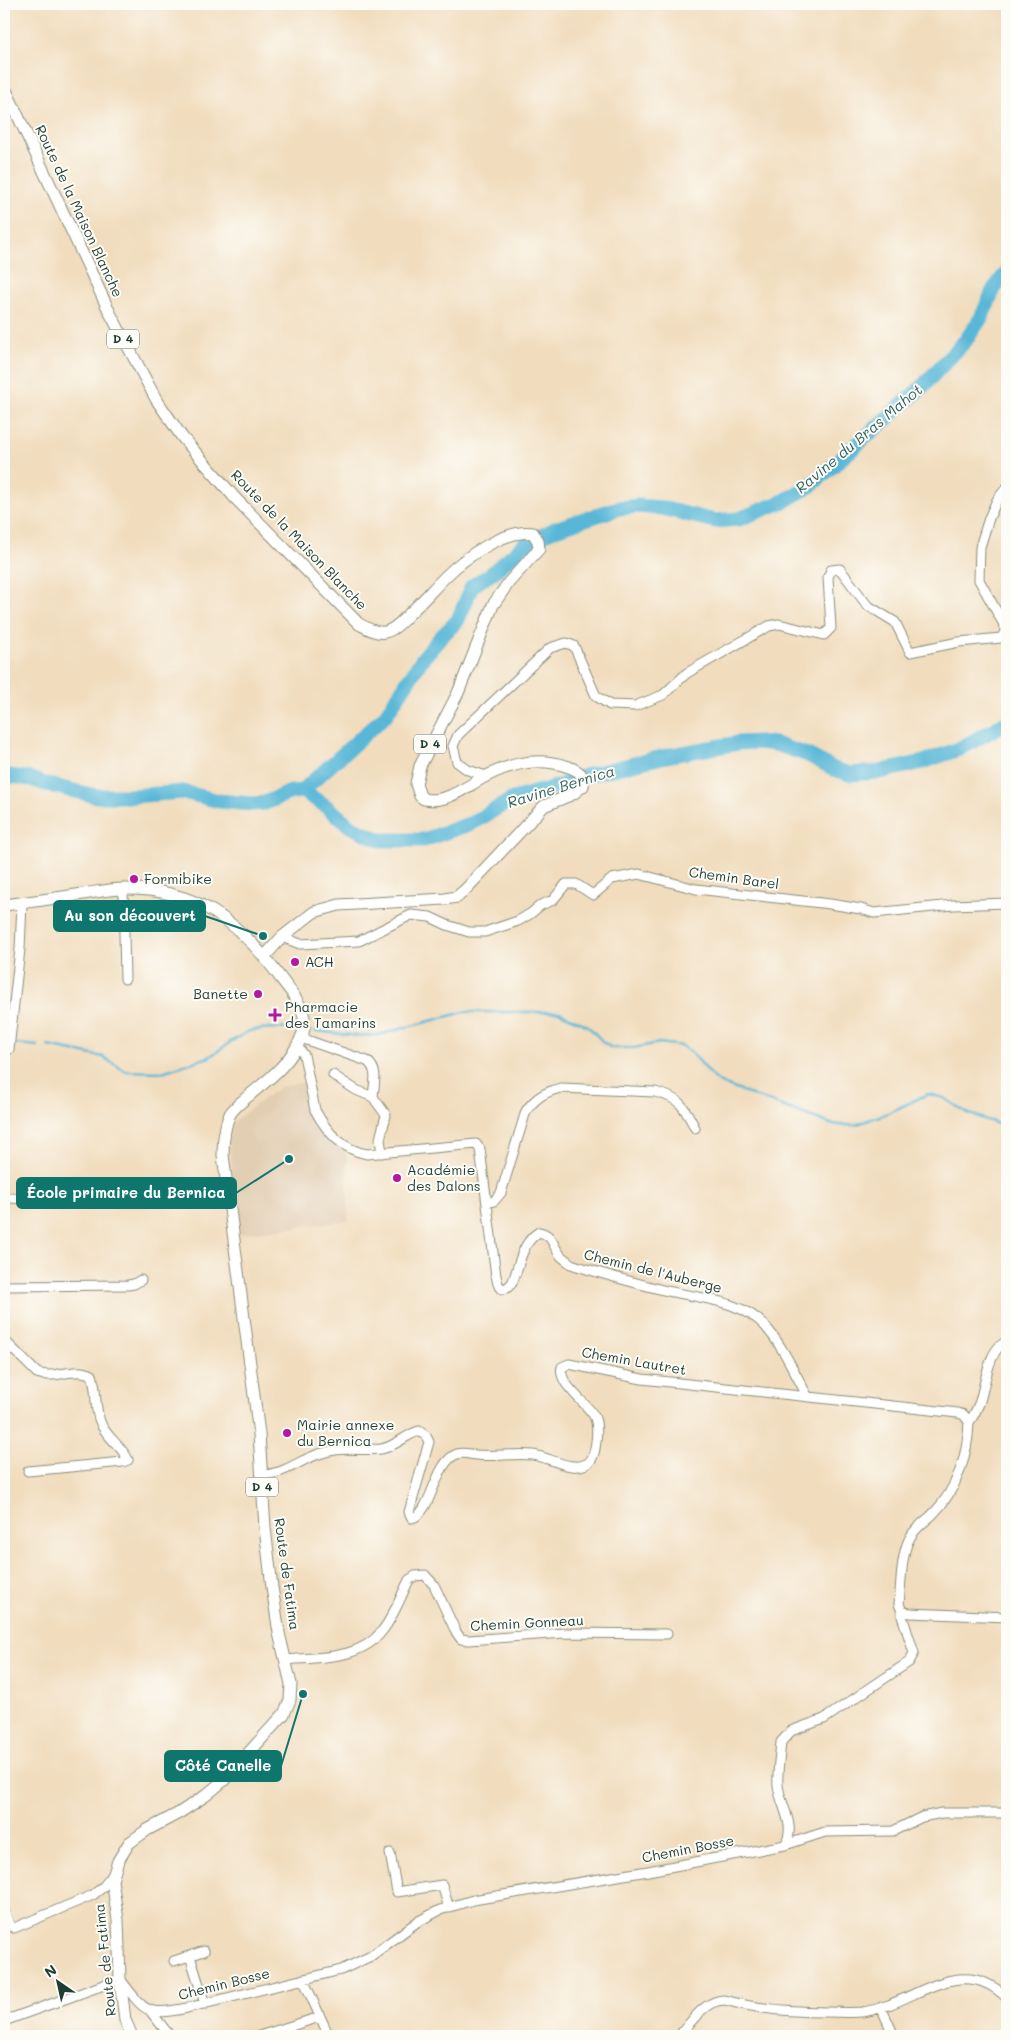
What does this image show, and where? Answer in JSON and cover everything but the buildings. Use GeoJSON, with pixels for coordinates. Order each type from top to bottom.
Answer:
{"type":"FeatureCollection","features":[{"type":"Feature","properties":{"kind":"main road","name":"Route de la Maison Blanche"},"geometry":{"type":"LineString","coordinates":[[4,86],[110,313],[156,399],[182,437],[236,498],[360,624],[381,633],[392,630],[459,565],[493,544],[510,535],[524,532],[533,534],[538,541],[539,550],[509,582],[493,605],[458,693],[420,766],[416,784],[417,790],[424,799],[438,800],[459,792],[486,776],[514,764],[526,762],[556,764],[578,771],[584,781],[580,790],[544,806],[457,897],[445,900],[339,905],[314,912],[282,937],[265,956]]}},
{"type":"Feature","properties":{"kind":"main road"},"geometry":{"type":"LineString","coordinates":[[4,905],[123,888],[153,889],[168,892],[208,907],[219,914],[265,956],[292,993],[303,1012],[304,1025],[299,1042]]}},
{"type":"Feature","properties":{"kind":"main road","name":"Route de Fatima"},"geometry":{"type":"LineString","coordinates":[[132,2036],[125,2020],[120,1979],[118,1920],[112,1880],[118,1860],[129,1843],[147,1830],[179,1813],[205,1796],[223,1781],[284,1714],[290,1700],[291,1684],[272,1587],[259,1434],[228,1200],[223,1137],[231,1112],[269,1080],[285,1063],[299,1042]]}},
{"type":"Feature","properties":{"kind":"street"},"geometry":{"type":"LineString","coordinates":[[486,776],[468,770],[457,762],[453,746],[458,736],[550,648],[566,643],[574,646],[596,696],[610,705],[635,706],[663,695],[687,673],[768,626],[779,624],[824,634],[830,628],[828,577],[831,570],[840,569],[867,605],[895,622],[910,652],[960,642],[1001,638],[1006,630],[1002,618],[993,608],[979,580],[980,547],[997,500],[1007,487]]}},
{"type":"Feature","properties":{"kind":"street","name":"Chemin Barel"},"geometry":{"type":"LineString","coordinates":[[282,937],[300,944],[359,941],[411,916],[430,917],[469,932],[485,932],[524,918],[541,905],[553,900],[566,884],[576,884],[593,895],[612,879],[639,874],[696,889],[830,904],[874,913],[953,905],[1007,903]]}},
{"type":"Feature","properties":{"kind":"street"},"geometry":{"type":"LineString","coordinates":[[123,888],[126,979]]}},
{"type":"Feature","properties":{"kind":"street"},"geometry":{"type":"LineString","coordinates":[[4,1050],[9,1049],[20,949],[22,903]]}},
{"type":"Feature","properties":{"kind":"street"},"geometry":{"type":"LineString","coordinates":[[299,1042],[320,1044],[373,1066],[375,1070],[373,1097]]}},
{"type":"Feature","properties":{"kind":"street","name":"Chemin de l'Auberge"},"geometry":{"type":"LineString","coordinates":[[299,1042],[304,1055],[315,1110],[325,1126],[352,1152],[367,1154],[476,1144],[480,1149],[496,1276],[498,1284],[502,1289],[507,1288],[512,1283],[526,1243],[539,1232],[547,1234],[562,1257],[571,1264],[638,1284],[690,1297],[715,1300],[748,1312],[764,1325],[808,1397]]}},
{"type":"Feature","properties":{"kind":"street"},"geometry":{"type":"LineString","coordinates":[[333,1075],[356,1090],[373,1097],[386,1115],[380,1139],[382,1153]]}},
{"type":"Feature","properties":{"kind":"street"},"geometry":{"type":"LineString","coordinates":[[487,1203],[494,1201],[501,1193],[526,1111],[534,1100],[549,1091],[561,1088],[655,1092],[679,1101],[695,1128]]}},
{"type":"Feature","properties":{"kind":"street"},"geometry":{"type":"LineString","coordinates":[[4,1198],[228,1200]]}},
{"type":"Feature","properties":{"kind":"street"},"geometry":{"type":"LineString","coordinates":[[4,1286],[128,1285],[141,1280]]}},
{"type":"Feature","properties":{"kind":"street"},"geometry":{"type":"LineString","coordinates":[[4,1340],[37,1373],[44,1376],[84,1371],[92,1375],[96,1385],[96,1408],[101,1425],[108,1436],[126,1454],[128,1460],[28,1471]]}},
{"type":"Feature","properties":{"kind":"street"},"geometry":{"type":"LineString","coordinates":[[785,1845],[789,1838],[790,1828],[778,1788],[780,1742],[791,1731],[824,1719],[909,1662],[914,1653],[899,1604],[906,1550],[910,1536],[934,1513],[959,1476],[969,1422],[980,1402],[994,1352],[1004,1342],[1007,1342]]}},
{"type":"Feature","properties":{"kind":"street","name":"Chemin Lautret"},"geometry":{"type":"LineString","coordinates":[[261,1475],[286,1471],[317,1454],[340,1448],[381,1449],[392,1446],[410,1434],[419,1432],[426,1436],[429,1442],[409,1512],[412,1518],[422,1512],[436,1480],[455,1454],[464,1453],[490,1457],[520,1454],[535,1456],[566,1465],[581,1466],[590,1462],[593,1456],[597,1433],[595,1417],[564,1380],[561,1371],[562,1367],[569,1364],[642,1379],[958,1413],[969,1422]]}},
{"type":"Feature","properties":{"kind":"street","name":"Chemin Gonneau"},"geometry":{"type":"LineString","coordinates":[[286,1660],[344,1654],[366,1646],[383,1631],[409,1580],[415,1576],[425,1575],[434,1585],[461,1639],[564,1633],[667,1634]]}},
{"type":"Feature","properties":{"kind":"street"},"geometry":{"type":"LineString","coordinates":[[902,1611],[910,1613],[1007,1617]]}},
{"type":"Feature","properties":{"kind":"street","name":"Chemin Bosse"},"geometry":{"type":"LineString","coordinates":[[151,2012],[164,2013],[205,2004],[355,1965],[371,1956],[417,1922],[448,1908],[473,1900],[785,1845],[825,1832],[894,1831],[922,1817],[942,1813],[1007,1814]]}},
{"type":"Feature","properties":{"kind":"street"},"geometry":{"type":"LineString","coordinates":[[390,1853],[397,1892],[442,1885],[448,1908]]}},
{"type":"Feature","properties":{"kind":"street"},"geometry":{"type":"LineString","coordinates":[[4,1911],[10,1926],[14,1928],[92,1895],[104,1886],[115,1872]]}},
{"type":"Feature","properties":{"kind":"street"},"geometry":{"type":"LineString","coordinates":[[174,1961],[204,1951]]}},
{"type":"Feature","properties":{"kind":"street"},"geometry":{"type":"LineString","coordinates":[[190,1956],[205,2004]]}},
{"type":"Feature","properties":{"kind":"street"},"geometry":{"type":"LineString","coordinates":[[4,2021],[120,1979],[140,2005],[151,2012],[170,2036]]}},
{"type":"Feature","properties":{"kind":"street"},"geometry":{"type":"LineString","coordinates":[[303,1979],[329,2036]]}},
{"type":"Feature","properties":{"kind":"street"},"geometry":{"type":"LineString","coordinates":[[682,2036],[682,2032],[707,2005],[715,2000],[725,2000],[787,2012],[857,2012],[881,2007],[940,1982],[973,1979],[995,1986],[1007,1998]]}},
{"type":"Feature","properties":{"kind":"street"},"geometry":{"type":"LineString","coordinates":[[881,2007],[894,2036]]}},
{"type":"Feature","properties":{"kind":"street"},"geometry":{"type":"LineString","coordinates":[[258,2036],[320,2017]]}},
{"type":"Feature","properties":{"kind":"shaded area"},"geometry":{"type":"Polygon","coordinates":[[[305,1082],[319,1127],[347,1155],[348,1221],[239,1234],[229,1140],[235,1120],[280,1087],[305,1082]]]}},
{"type":"Feature","properties":{"kind":"waterway","name":"Ravine du Bras Mahot"},"geometry":{"type":"LineString","coordinates":[[302,791],[385,716],[423,658],[458,620],[472,586],[491,574],[524,545],[555,529],[619,508],[638,506],[661,508],[715,521],[739,519],[784,501],[810,486],[919,390],[966,340],[981,318],[994,289],[1007,272]]}},
{"type":"Feature","properties":{"kind":"waterway","name":"Ravine Bernica"},"geometry":{"type":"LineString","coordinates":[[4,775],[31,779],[96,796],[132,796],[183,792],[219,801],[252,804],[265,803],[291,792],[302,791],[326,806],[350,826],[380,840],[424,840],[472,823],[513,799],[559,786],[584,776],[666,756],[738,743],[759,742],[775,744],[808,755],[834,769],[850,774],[879,772],[923,762],[959,749],[1007,722]]}},
{"type":"Feature","properties":{"kind":"waterway"},"geometry":{"type":"LineString","coordinates":[[315,1031],[358,1036],[378,1035],[464,1012],[559,1012],[588,1026],[604,1043],[612,1048],[634,1048],[659,1043],[682,1046],[693,1054],[714,1078],[722,1084],[831,1124],[855,1125],[888,1113],[928,1094],[944,1098],[967,1113],[1007,1127]]}},
{"type":"Feature","properties":{"kind":"waterway"},"geometry":{"type":"LineString","coordinates":[[48,1046],[103,1057],[125,1071],[162,1072],[209,1057],[249,1031],[269,1028],[296,1029]]}},
{"type":"Feature","properties":{"kind":"waterway"},"geometry":{"type":"LineString","coordinates":[[17,1044],[38,1046]]}},
{"type":"Feature","properties":{"kind":"place","name":"Formibike"},"geometry":{"type":"Point","coordinates":[134,879]}},
{"type":"Feature","properties":{"kind":"place","name":"Au son découvert"},"geometry":{"type":"Point","coordinates":[263,936]}},
{"type":"Feature","properties":{"kind":"place","name":"ACH"},"geometry":{"type":"Point","coordinates":[295,962]}},
{"type":"Feature","properties":{"kind":"place","name":"Banette"},"geometry":{"type":"Point","coordinates":[258,994]}},
{"type":"Feature","properties":{"kind":"place","name":"Pharmacie des Tamarins"},"geometry":{"type":"Point","coordinates":[275,1015]}},
{"type":"Feature","properties":{"kind":"place","name":"École primaire du Bernica"},"geometry":{"type":"Point","coordinates":[289,1159]}},
{"type":"Feature","properties":{"kind":"place","name":"Académie des Dalons"},"geometry":{"type":"Point","coordinates":[397,1178]}},
{"type":"Feature","properties":{"kind":"place","name":"Mairie annexe du Bernica"},"geometry":{"type":"Point","coordinates":[287,1433]}},
{"type":"Feature","properties":{"kind":"place","name":"Côté Canelle"},"geometry":{"type":"Point","coordinates":[303,1694]}}]}
